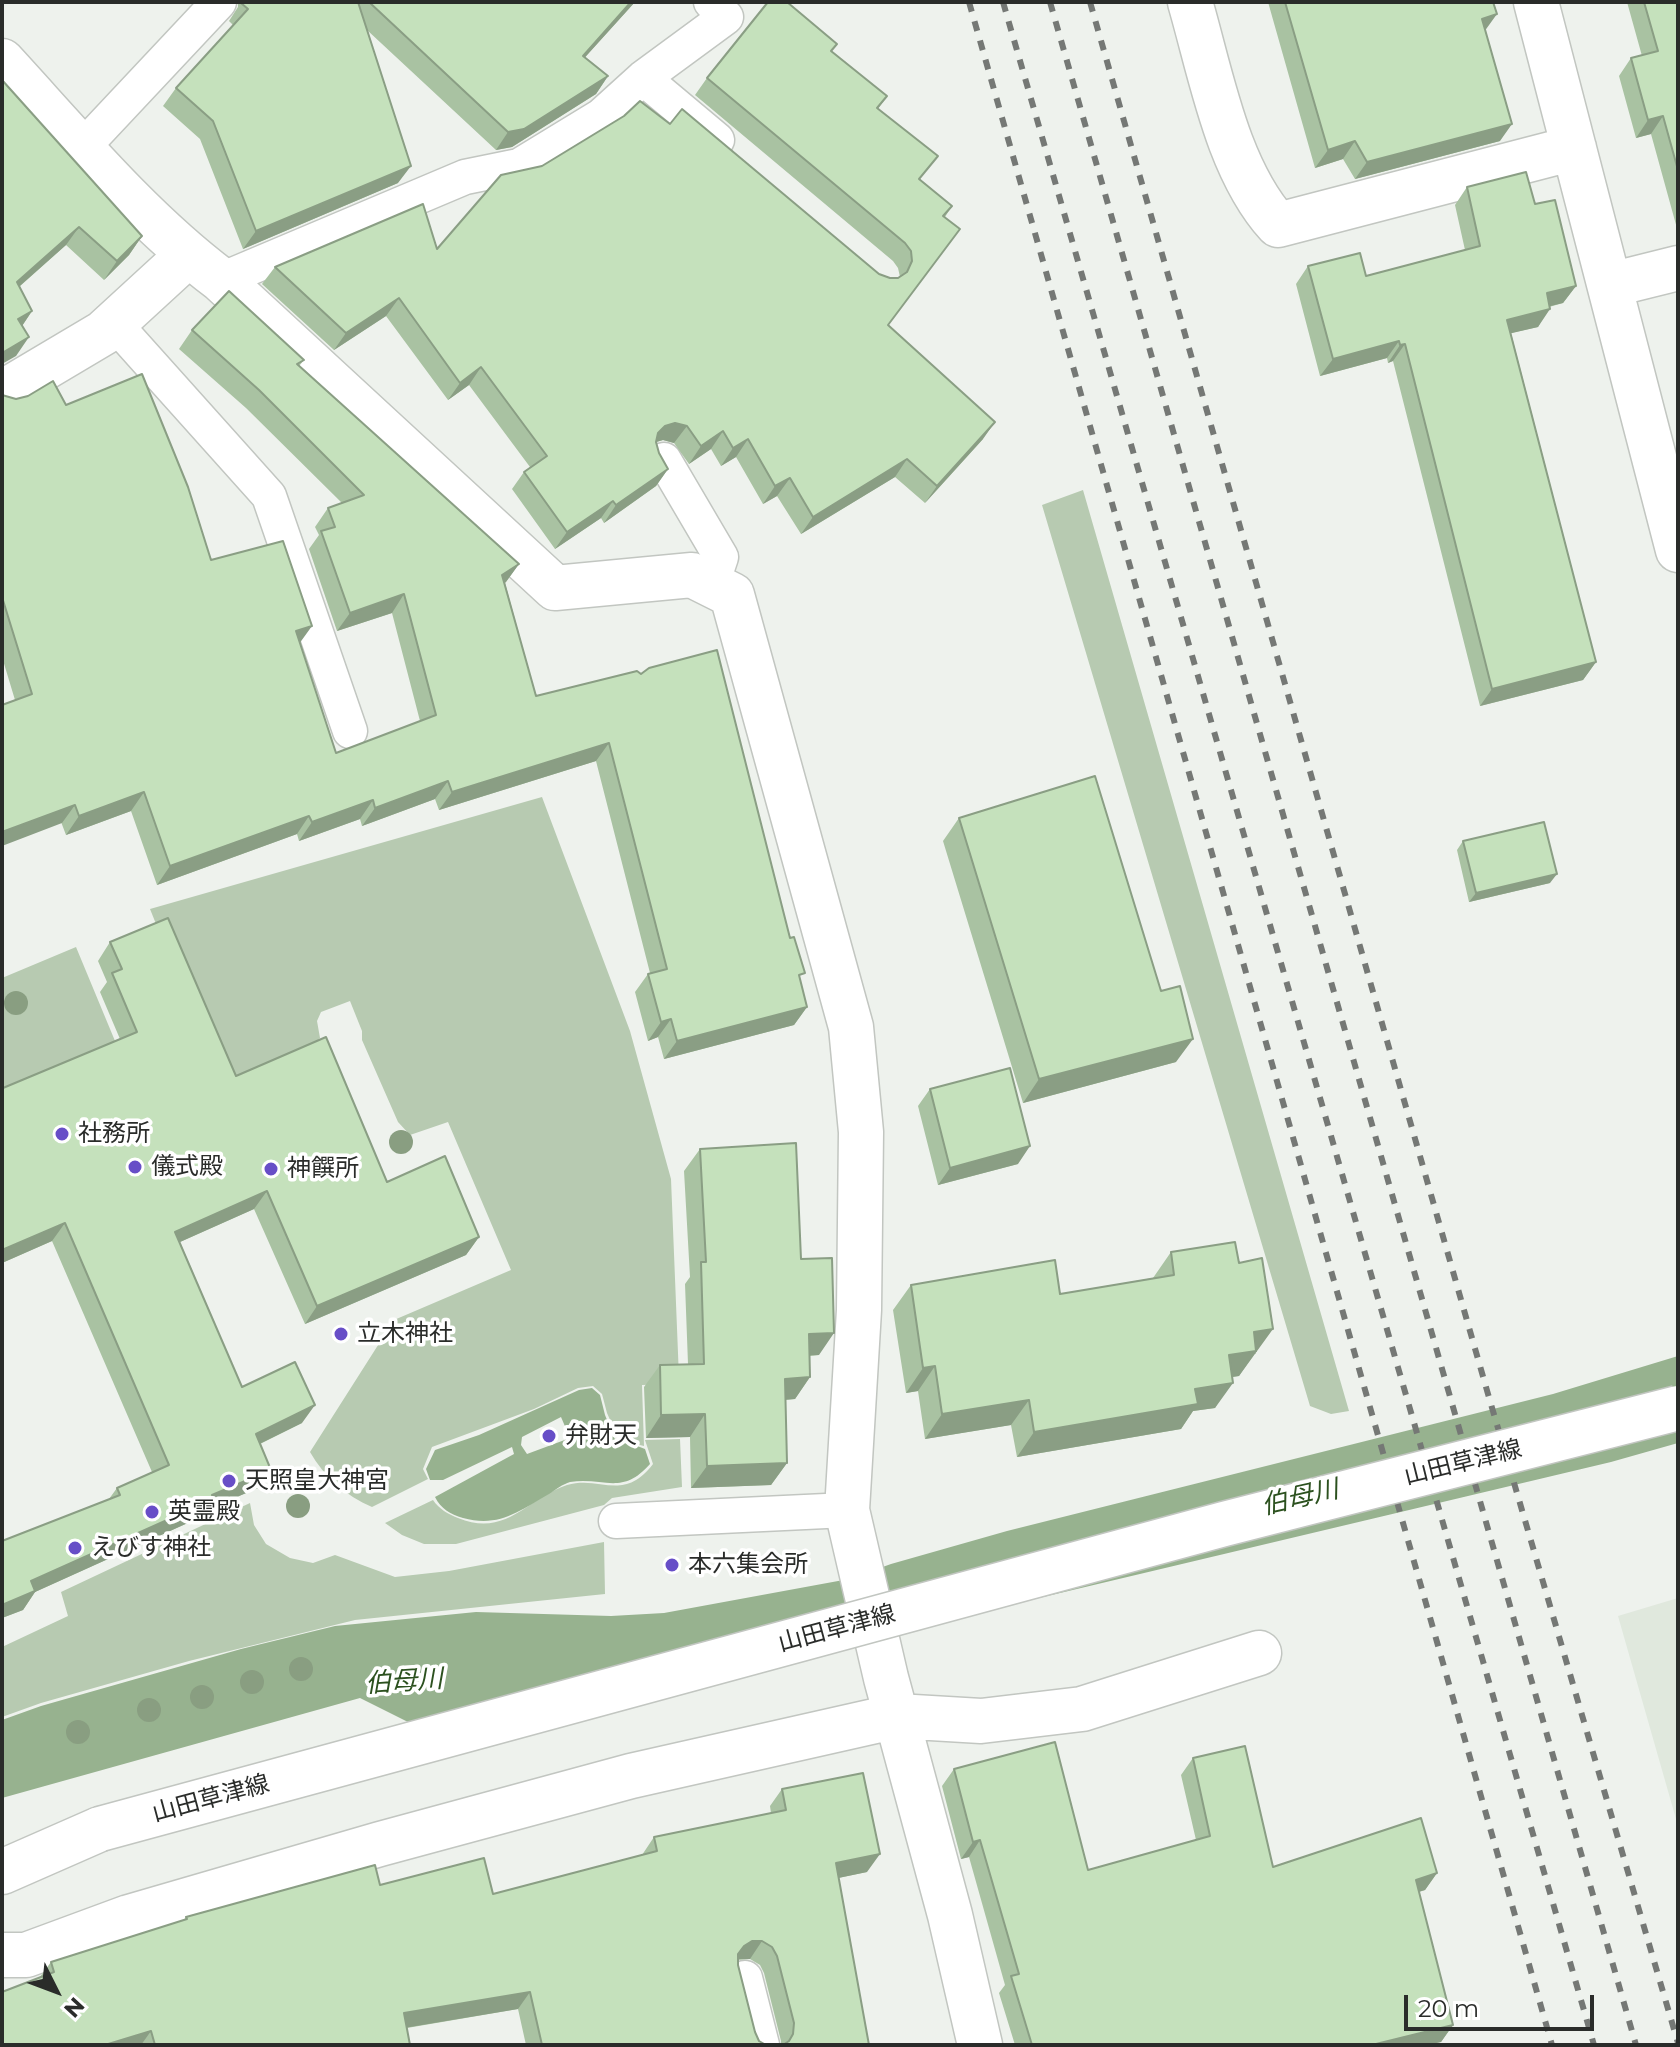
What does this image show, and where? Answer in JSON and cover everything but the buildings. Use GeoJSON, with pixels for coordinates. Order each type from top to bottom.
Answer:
{"type":"FeatureCollection","features":[{"type":"Feature","properties":{"kind":"street"},"geometry":{"type":"LineString","coordinates":[[1190,2],[1231,142],[1260,205],[1278,225],[1574,148]]}},
{"type":"Feature","properties":{"kind":"street"},"geometry":{"type":"LineString","coordinates":[[1536,2],[1678,550]]}},
{"type":"Feature","properties":{"kind":"street"},"geometry":{"type":"LineString","coordinates":[[2,61],[82,148],[204,268],[555,588],[692,575],[732,595],[851,1027],[861,1132],[859,1310],[847,1510],[980,2045]]}},
{"type":"Feature","properties":{"kind":"street"},"geometry":{"type":"LineString","coordinates":[[2,393],[204,268]]}},
{"type":"Feature","properties":{"kind":"street"},"geometry":{"type":"LineString","coordinates":[[1610,285],[1678,268]]}},
{"type":"Feature","properties":{"kind":"street","name":"山田草津線"},"geometry":{"type":"LineString","coordinates":[[2,1872],[100,1829],[1224,1524],[1678,1408]]}},
{"type":"Feature","properties":{"kind":"street"},"geometry":{"type":"LineString","coordinates":[[2,1955],[26,1955],[129,1917],[380,1844],[631,1776],[897,1716],[981,1721],[1082,1709],[1259,1653]]}},
{"type":"Feature","properties":{"kind":"lane"},"geometry":{"type":"LineString","coordinates":[[82,148],[219,2]]}},
{"type":"Feature","properties":{"kind":"lane"},"geometry":{"type":"LineString","coordinates":[[204,268],[465,177],[519,166],[601,116],[643,78],[726,17],[711,2]]}},
{"type":"Feature","properties":{"kind":"lane"},"geometry":{"type":"LineString","coordinates":[[643,78],[738,157]]}},
{"type":"Feature","properties":{"kind":"lane"},"geometry":{"type":"LineString","coordinates":[[114,323],[269,496],[350,731]]}},
{"type":"Feature","properties":{"kind":"lane"},"geometry":{"type":"LineString","coordinates":[[664,460],[721,557],[712,584]]}},
{"type":"Feature","properties":{"kind":"lane"},"geometry":{"type":"LineString","coordinates":[[616,1521],[847,1510]]}},
{"type":"Feature","properties":{"kind":"lane"},"geometry":{"type":"LineString","coordinates":[[745,1978],[762,2045]]}},
{"type":"Feature","properties":{"kind":"shaded area"},"geometry":{"type":"Polygon","coordinates":[[[1083,490],[1349,1411],[1331,1414],[1310,1406],[1042,505],[1083,490]]]}},
{"type":"Feature","properties":{"kind":"shaded area"},"geometry":{"type":"Polygon","coordinates":[[[542,797],[630,1031],[671,1179],[679,1378],[677,1384],[642,1385],[644,1446],[619,1440],[602,1394],[593,1386],[578,1388],[534,1409],[432,1447],[423,1469],[428,1479],[372,1507],[336,1485],[310,1452],[394,1320],[511,1270],[448,1122],[410,1135],[398,1122],[362,1040],[362,1031],[350,1001],[321,1012],[317,1021],[320,1038],[310,1049],[204,1093],[195,1021],[150,909],[542,797]]]}},
{"type":"Feature","properties":{"kind":"shaded area"},"geometry":{"type":"Polygon","coordinates":[[[76,947],[120,1053],[2,1095],[2,978],[76,947]]]}},
{"type":"Feature","properties":{"kind":"shaded area"},"geometry":{"type":"Polygon","coordinates":[[[680,1439],[682,1487],[612,1498],[604,1505],[456,1544],[424,1544],[402,1535],[385,1523],[433,1500],[447,1513],[475,1523],[503,1520],[567,1485],[622,1485],[632,1482],[653,1464],[645,1440],[680,1439]]]}},
{"type":"Feature","properties":{"kind":"shaded area"},"geometry":{"type":"Polygon","coordinates":[[[250,1503],[254,1525],[266,1544],[290,1558],[313,1563],[335,1555],[395,1577],[449,1571],[604,1542],[605,1594],[355,1620],[189,1661],[2,1717],[2,1647],[68,1616],[61,1592],[250,1503]]]}},
{"type":"Feature","properties":{"kind":"shaded area"},"geometry":{"type":"Polygon","coordinates":[[[1678,1598],[1678,1826],[1618,1616],[1678,1598]]]}},
{"type":"Feature","properties":{"kind":"water","name":"伯母川"},"geometry":{"type":"Polygon","coordinates":[[[1678,1356],[1678,1443],[1611,1462],[673,1685],[452,1744],[360,1698],[2,1798],[2,1720],[241,1649],[335,1626],[476,1612],[611,1616],[664,1613],[849,1579],[1007,1531],[1553,1394],[1678,1356]]]}},
{"type":"Feature","properties":{"kind":"water"},"geometry":{"type":"Polygon","coordinates":[[[592,1388],[600,1395],[616,1442],[645,1449],[650,1464],[640,1474],[622,1482],[570,1482],[518,1512],[487,1521],[463,1518],[440,1505],[435,1497],[514,1454],[512,1447],[443,1480],[430,1480],[426,1469],[435,1450],[479,1435],[579,1390],[592,1388]],[[561,1417],[522,1437],[521,1445],[527,1454],[570,1438],[561,1417]]]}},
{"type":"Feature","properties":{"kind":"railway"},"geometry":{"type":"LineString","coordinates":[[969,2],[1552,2045]]}},
{"type":"Feature","properties":{"kind":"railway"},"geometry":{"type":"LineString","coordinates":[[1003,2],[1594,2045]]}},
{"type":"Feature","properties":{"kind":"railway"},"geometry":{"type":"LineString","coordinates":[[1050,2],[1636,2045]]}},
{"type":"Feature","properties":{"kind":"railway"},"geometry":{"type":"LineString","coordinates":[[1090,2],[1488,1394],[1678,2043]]}},
{"type":"Feature","properties":{"kind":"place","name":"社務所"},"geometry":{"type":"Point","coordinates":[62,1134]}},
{"type":"Feature","properties":{"kind":"place","name":"儀式殿"},"geometry":{"type":"Point","coordinates":[135,1167]}},
{"type":"Feature","properties":{"kind":"place","name":"神饌所"},"geometry":{"type":"Point","coordinates":[271,1169]}},
{"type":"Feature","properties":{"kind":"place","name":"立木神社"},"geometry":{"type":"Point","coordinates":[341,1334]}},
{"type":"Feature","properties":{"kind":"place","name":"弁財天"},"geometry":{"type":"Point","coordinates":[549,1436]}},
{"type":"Feature","properties":{"kind":"place","name":"天照皇大神宮"},"geometry":{"type":"Point","coordinates":[229,1481]}},
{"type":"Feature","properties":{"kind":"place","name":"英霊殿"},"geometry":{"type":"Point","coordinates":[152,1512]}},
{"type":"Feature","properties":{"kind":"place","name":"えびす神社"},"geometry":{"type":"Point","coordinates":[75,1548]}},
{"type":"Feature","properties":{"kind":"place","name":"本六集会所"},"geometry":{"type":"Point","coordinates":[672,1565]}}]}
